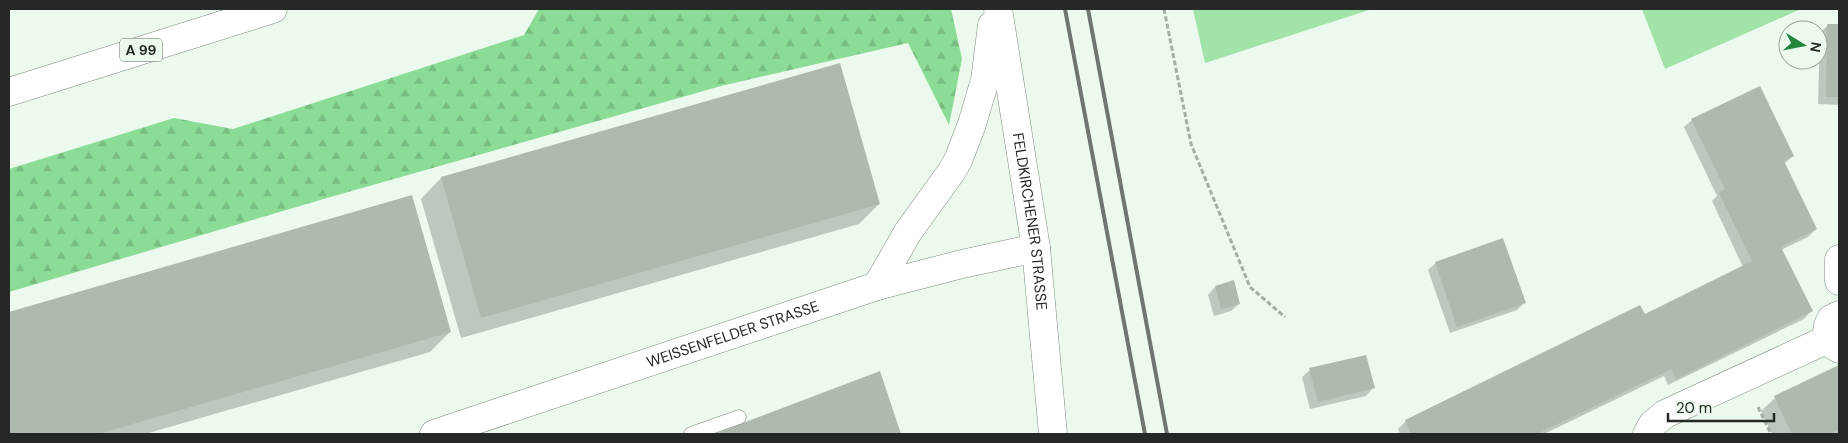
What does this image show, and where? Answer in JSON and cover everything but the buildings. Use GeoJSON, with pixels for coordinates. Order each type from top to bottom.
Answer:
{"type":"FeatureCollection","features":[{"type":"Feature","properties":{"kind":"main road","name":"A 99"},"geometry":{"type":"LineString","coordinates":[[9,92],[273,9]]}},
{"type":"Feature","properties":{"kind":"main road","name":"FELDKIRCHENER STRASSE"},"geometry":{"type":"LineString","coordinates":[[997,9],[1036,248],[1053,434]]}},
{"type":"Feature","properties":{"kind":"main road","name":"FELDKIRCHENER STRASSE"},"geometry":{"type":"LineString","coordinates":[[877,286],[908,232],[952,171],[959,158],[972,124],[985,80],[997,9]]}},
{"type":"Feature","properties":{"kind":"main road","name":"WEISSENFELDER STRASSE"},"geometry":{"type":"LineString","coordinates":[[434,434],[479,427],[877,286],[962,264],[1036,248]]}},
{"type":"Feature","properties":{"kind":"main road"},"geometry":{"type":"LineString","coordinates":[[1839,259],[1839,281]]}},
{"type":"Feature","properties":{"kind":"main road"},"geometry":{"type":"LineString","coordinates":[[1647,434],[1652,425],[1665,414],[1833,344],[1828,326],[1831,319],[1839,315]]}},
{"type":"Feature","properties":{"kind":"lane"},"geometry":{"type":"LineString","coordinates":[[691,434],[739,417]]}},
{"type":"Feature","properties":{"kind":"path"},"geometry":{"type":"LineString","coordinates":[[1164,9],[1191,144],[1250,287],[1285,317]]}},
{"type":"Feature","properties":{"kind":"green space"},"geometry":{"type":"Polygon","coordinates":[[[539,9],[951,9],[962,59],[949,125],[908,43],[721,86],[327,198],[9,292],[9,169],[174,118],[233,129],[524,35],[539,9]]]}},
{"type":"Feature","properties":{"kind":"green space"},"geometry":{"type":"Polygon","coordinates":[[[1193,9],[1372,9],[1205,63],[1193,9]]]}},
{"type":"Feature","properties":{"kind":"green space"},"geometry":{"type":"Polygon","coordinates":[[[1642,9],[1801,9],[1665,69],[1642,9]]]}},
{"type":"Feature","properties":{"kind":"railway"},"geometry":{"type":"LineString","coordinates":[[1065,9],[1145,434]]}},
{"type":"Feature","properties":{"kind":"railway"},"geometry":{"type":"LineString","coordinates":[[1088,9],[1167,434]]}}]}
